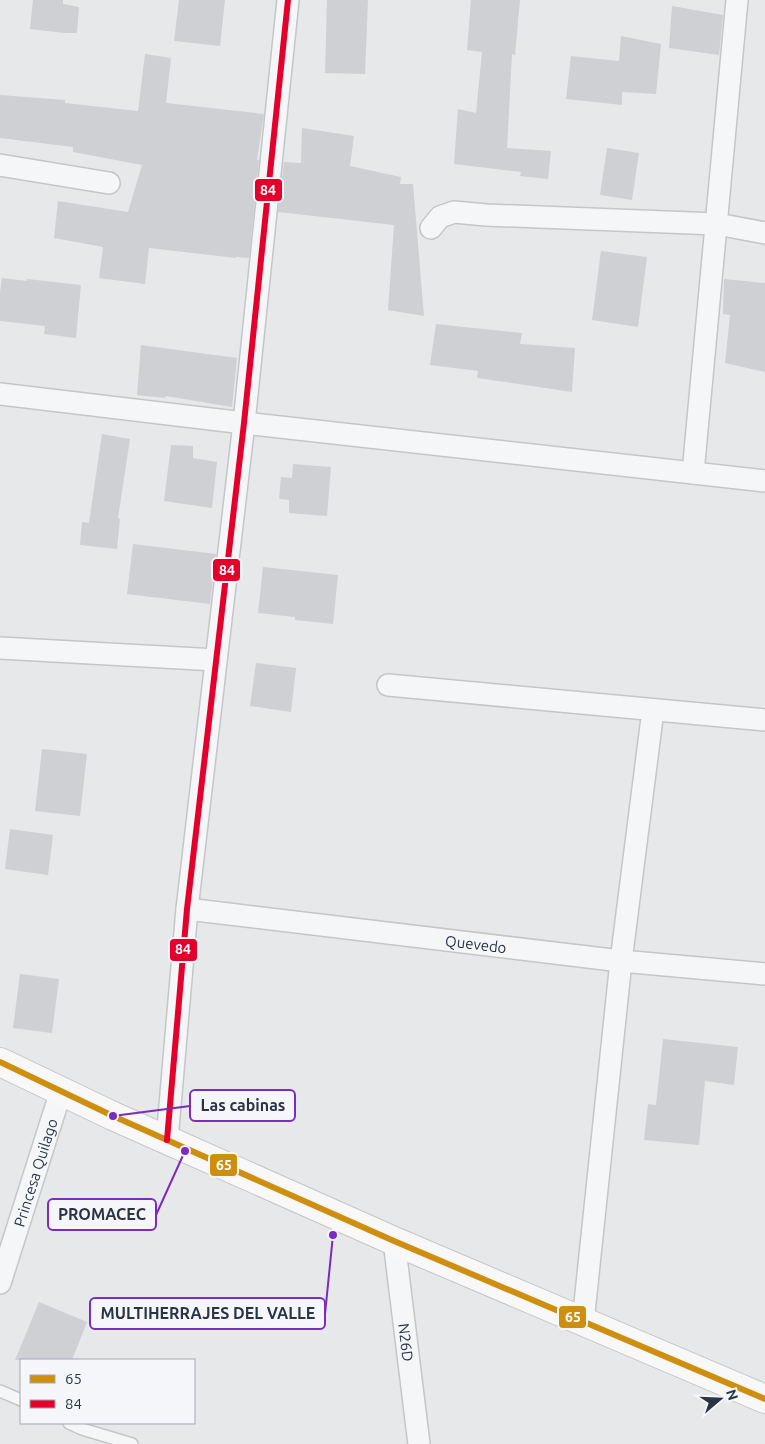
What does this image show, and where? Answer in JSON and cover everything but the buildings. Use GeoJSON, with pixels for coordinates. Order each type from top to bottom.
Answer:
{"type":"FeatureCollection","features":[{"type":"Feature","properties":{"kind":"street"},"geometry":{"type":"LineString","coordinates":[[167,1140],[186,909],[244,423],[288,0]]}},
{"type":"Feature","properties":{"kind":"street"},"geometry":{"type":"LineString","coordinates":[[694,473],[737,0]]}},
{"type":"Feature","properties":{"kind":"street"},"geometry":{"type":"LineString","coordinates":[[0,166],[109,183]]}},
{"type":"Feature","properties":{"kind":"street"},"geometry":{"type":"LineString","coordinates":[[431,228],[440,218],[454,212],[717,224],[765,233]]}},
{"type":"Feature","properties":{"kind":"street"},"geometry":{"type":"LineString","coordinates":[[0,394],[765,481]]}},
{"type":"Feature","properties":{"kind":"street"},"geometry":{"type":"LineString","coordinates":[[0,648],[216,660]]}},
{"type":"Feature","properties":{"kind":"street"},"geometry":{"type":"LineString","coordinates":[[388,685],[765,720]]}},
{"type":"Feature","properties":{"kind":"street"},"geometry":{"type":"LineString","coordinates":[[583,1322],[621,961],[653,710]]}},
{"type":"Feature","properties":{"kind":"street","name":"Quevedo"},"geometry":{"type":"LineString","coordinates":[[186,909],[621,961],[765,974]]}},
{"type":"Feature","properties":{"kind":"street"},"geometry":{"type":"LineString","coordinates":[[0,1062],[167,1140],[394,1241],[765,1399]]}},
{"type":"Feature","properties":{"kind":"street","name":"Princesa Quilago"},"geometry":{"type":"LineString","coordinates":[[0,1283],[61,1090]]}},
{"type":"Feature","properties":{"kind":"street","name":"N26D"},"geometry":{"type":"LineString","coordinates":[[394,1241],[419,1444]]}},
{"type":"Feature","properties":{"kind":"lane"},"geometry":{"type":"LineString","coordinates":[[0,1390],[20,1400]]}},
{"type":"Feature","properties":{"kind":"lane"},"geometry":{"type":"LineString","coordinates":[[71,1424],[132,1444]]}},
{"type":"Feature","properties":{"kind":"transit line","name":"84"},"geometry":{"type":"LineString","coordinates":[[167,1140],[187,909],[244,423],[288,0]]}},
{"type":"Feature","properties":{"kind":"transit line","name":"65"},"geometry":{"type":"LineString","coordinates":[[0,1062],[113,1116],[394,1241],[765,1399]]}},
{"type":"Feature","properties":{"kind":"place","name":"Las cabinas"},"geometry":{"type":"Point","coordinates":[113,1116]}},
{"type":"Feature","properties":{"kind":"place","name":"PROMACEC"},"geometry":{"type":"Point","coordinates":[185,1151]}},
{"type":"Feature","properties":{"kind":"place","name":"MULTIHERRAJES DEL VALLE"},"geometry":{"type":"Point","coordinates":[333,1235]}}]}
